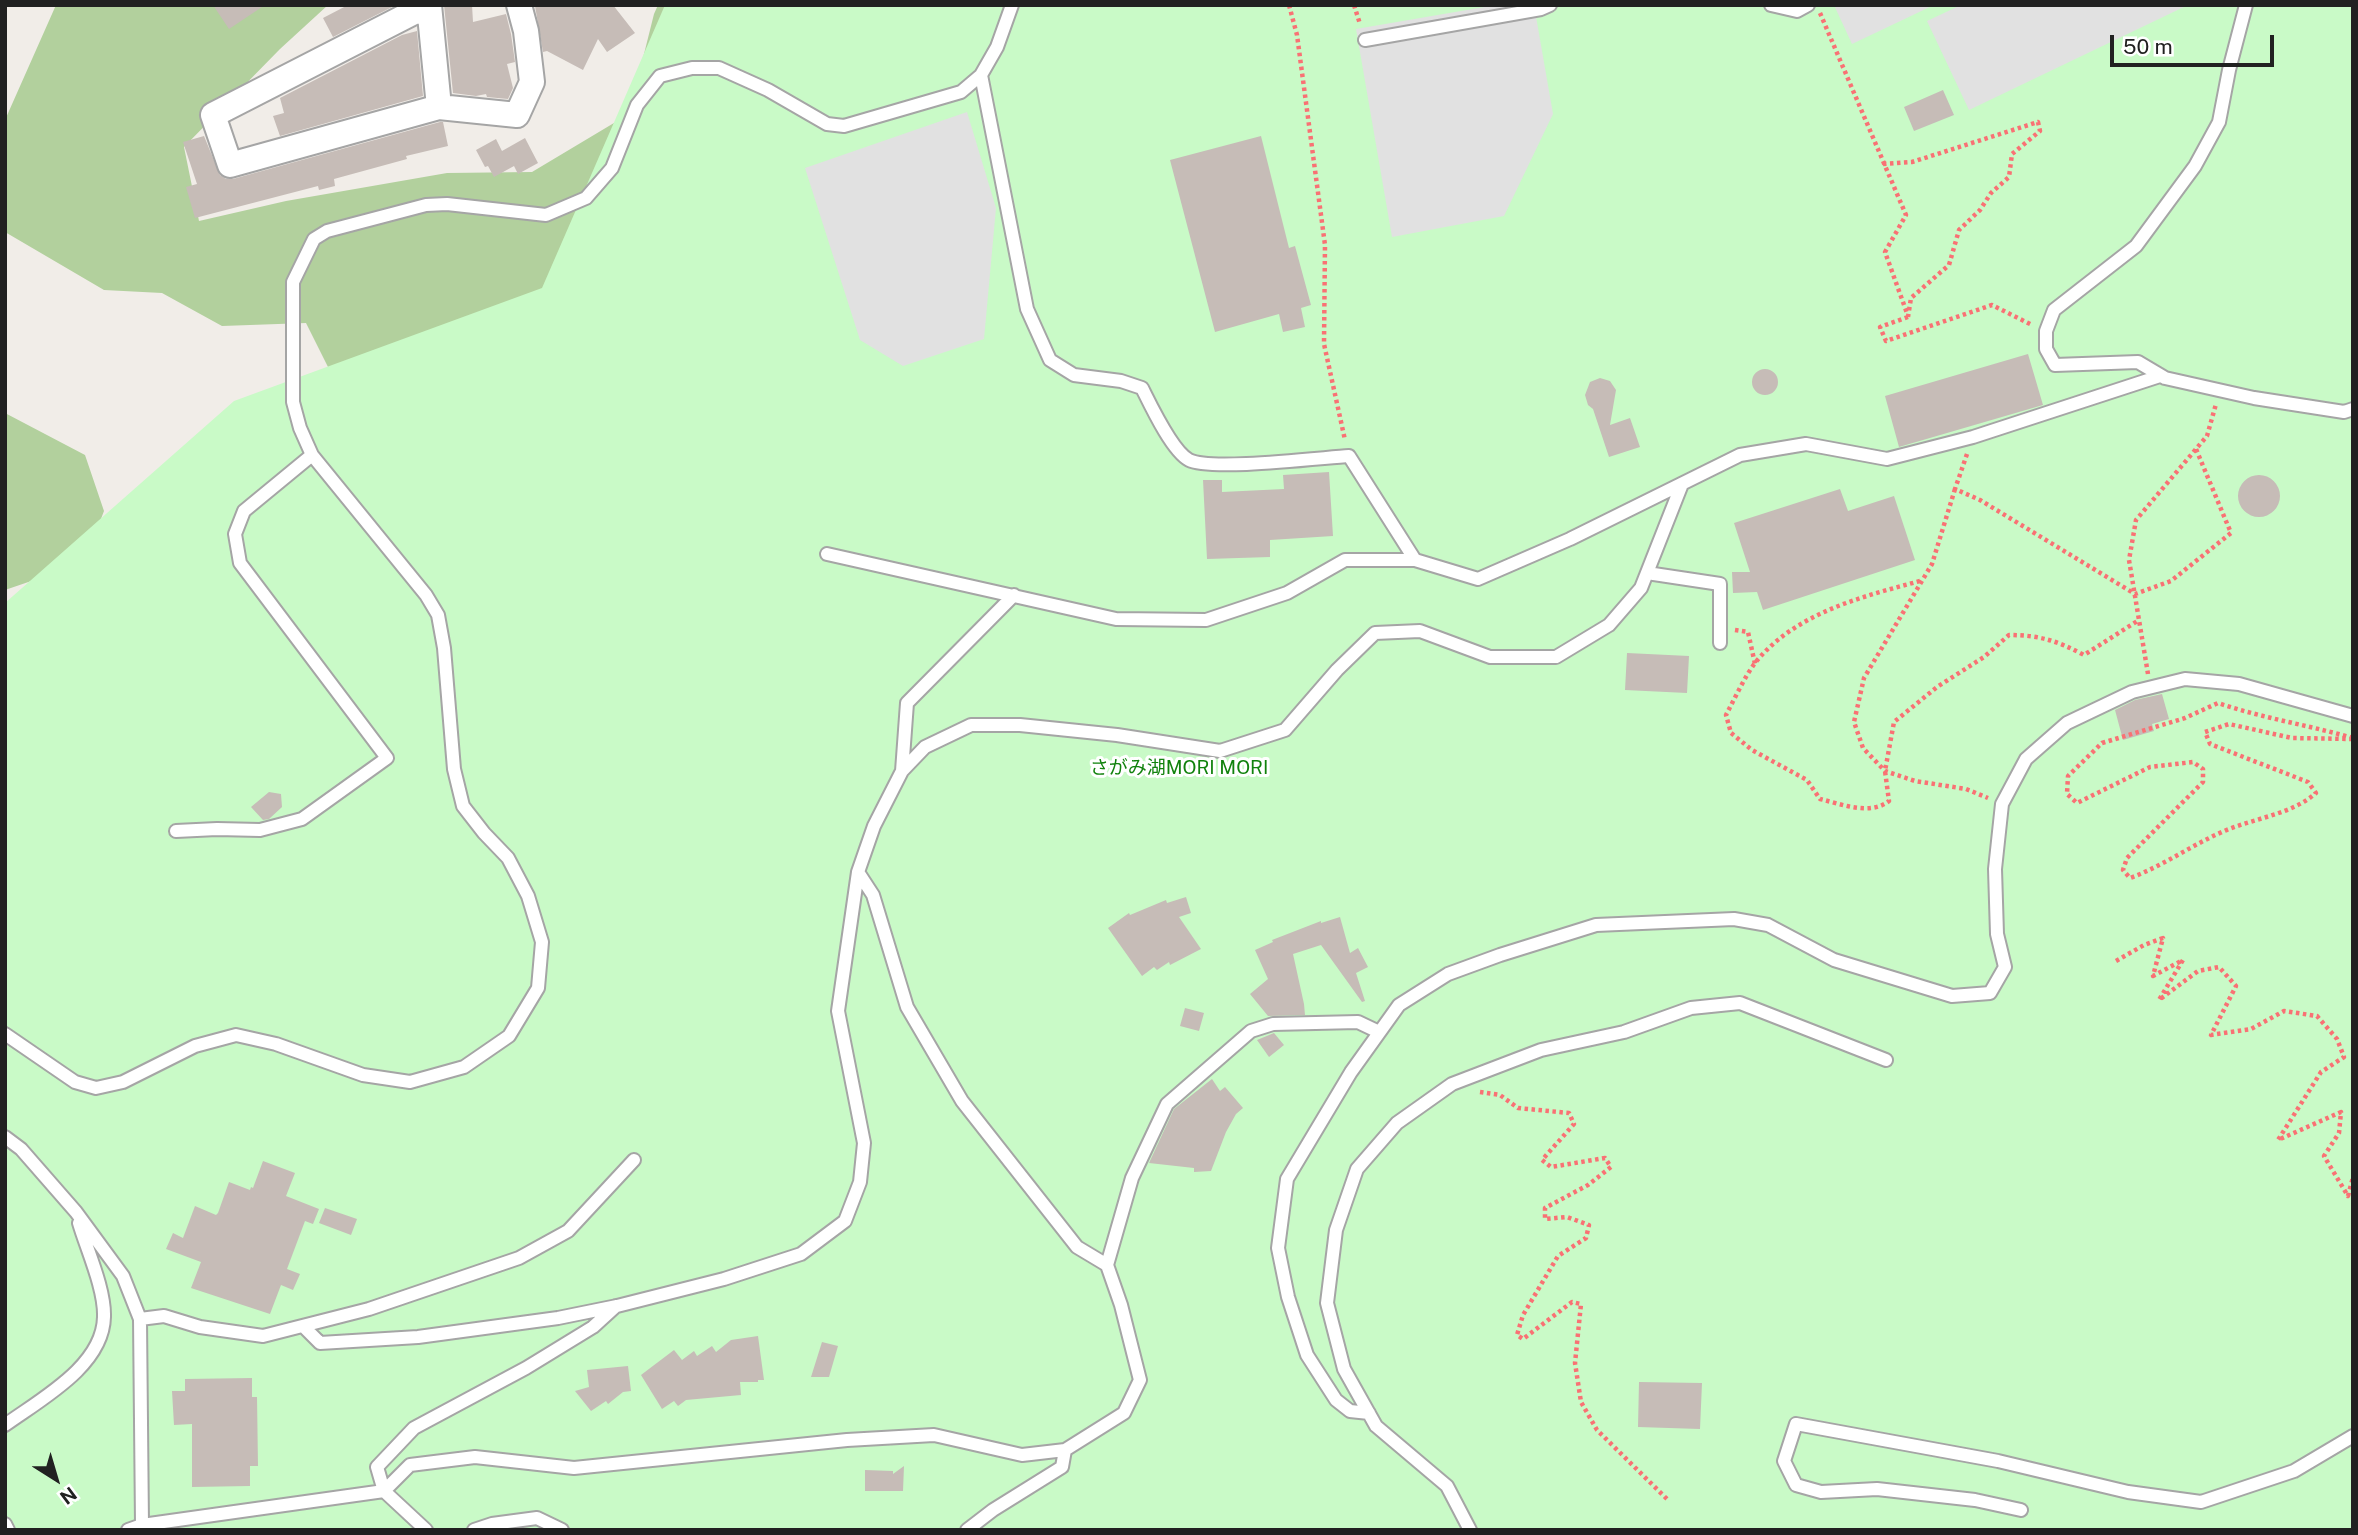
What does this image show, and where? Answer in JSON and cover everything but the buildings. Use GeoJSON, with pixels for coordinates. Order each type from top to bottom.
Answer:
{"type":"FeatureCollection","features":[{"type":"Feature","properties":{"kind":"street"},"geometry":{"type":"LineString","coordinates":[[439,107],[429,8],[415,12],[213,115],[230,165],[439,107],[517,115],[532,82],[526,31],[519,5]]}},
{"type":"Feature","properties":{"kind":"lane"},"geometry":{"type":"LineString","coordinates":[[5,1034],[75,1082],[96,1088],[123,1082],[195,1046],[236,1035],[276,1044],[363,1075],[410,1082],[464,1067],[509,1035],[538,988],[542,942],[528,895],[508,858],[463,806],[454,769],[444,648],[438,615],[426,595],[312,454],[300,428],[293,401],[293,282],[314,239],[327,231],[426,205],[447,204],[546,215],[586,198],[612,168],[637,105],[660,76],[692,68],[719,68],[768,90],[827,124],[844,126],[961,92],[981,75],[997,47],[1012,5]]}},
{"type":"Feature","properties":{"kind":"lane"},"geometry":{"type":"LineString","coordinates":[[1365,40],[1541,9],[1550,5]]}},
{"type":"Feature","properties":{"kind":"lane"},"geometry":{"type":"LineString","coordinates":[[1771,5],[1797,10],[1808,5]]}},
{"type":"Feature","properties":{"kind":"lane"},"geometry":{"type":"LineString","coordinates":[[2246,5],[2219,122],[2195,166],[2136,246],[2054,310],[2046,331],[2046,349],[2055,365],[2138,362],[2160,376],[2254,398],[2344,412],[2353,409]]}},
{"type":"Feature","properties":{"kind":"lane"},"geometry":{"type":"LineString","coordinates":[[981,75],[1027,309],[1050,360],[1074,375],[1121,380],[1142,388],[1168,437],[1188,460],[1214,465],[1349,456],[1415,560]]}},
{"type":"Feature","properties":{"kind":"lane"},"geometry":{"type":"LineString","coordinates":[[827,554],[1115,619],[1206,620],[1287,593],[1345,560],[1415,560],[1478,579],[1570,539],[1740,455],[1806,443],[1887,459],[1973,437],[2160,376]]}},
{"type":"Feature","properties":{"kind":"lane"},"geometry":{"type":"LineString","coordinates":[[176,831],[260,830],[302,819],[387,758],[240,563],[235,534],[244,511],[312,454]]}},
{"type":"Feature","properties":{"kind":"lane"},"geometry":{"type":"LineString","coordinates":[[304,1328],[320,1343],[406,1338],[558,1318],[724,1279],[801,1254],[845,1221],[860,1182],[864,1143],[838,1011],[858,872],[874,826],[902,771],[925,747],[971,725],[1020,724],[1220,751],[1285,730],[1375,633],[1420,631],[1490,657],[1556,657],[1609,625],[1641,587],[1682,484]]}},
{"type":"Feature","properties":{"kind":"lane"},"geometry":{"type":"LineString","coordinates":[[1647,573],[1720,584],[1720,643]]}},
{"type":"Feature","properties":{"kind":"lane"},"geometry":{"type":"LineString","coordinates":[[902,771],[907,703],[1014,595]]}},
{"type":"Feature","properties":{"kind":"lane"},"geometry":{"type":"LineString","coordinates":[[1369,1413],[1350,1411],[1336,1400],[1307,1355],[1289,1297],[1278,1248],[1287,1179],[1351,1072],[1399,1005],[1448,974],[1596,925],[1734,919],[1768,925],[1834,960],[1952,996],[1990,993],[2005,967],[1997,934],[1995,869],[2002,804],[2026,759],[2067,723],[2132,692],[2185,679],[2239,684],[2353,716]]}},
{"type":"Feature","properties":{"kind":"lane"},"geometry":{"type":"LineString","coordinates":[[858,872],[873,895],[907,1007],[962,1101],[1077,1247],[1107,1265]]}},
{"type":"Feature","properties":{"kind":"lane"},"geometry":{"type":"LineString","coordinates":[[1470,1530],[1447,1486],[1376,1426],[1344,1369],[1327,1303],[1336,1230],[1357,1169],[1397,1123],[1452,1084],[1541,1050],[1624,1032],[1692,1008],[1740,1003],[1886,1060]]}},
{"type":"Feature","properties":{"kind":"lane"},"geometry":{"type":"LineString","coordinates":[[128,1530],[142,1525],[384,1491],[410,1465],[474,1457],[574,1468],[847,1440],[934,1435],[1022,1455],[1065,1450],[1124,1413],[1140,1380],[1121,1305],[1107,1265],[1132,1178],[1167,1104],[1251,1031],[1273,1024],[1358,1022],[1379,1032]]}},
{"type":"Feature","properties":{"kind":"lane"},"geometry":{"type":"LineString","coordinates":[[5,1137],[21,1149],[76,1212],[123,1276],[140,1319],[142,1525]]}},
{"type":"Feature","properties":{"kind":"lane"},"geometry":{"type":"LineString","coordinates":[[140,1319],[164,1316],[200,1327],[263,1336],[304,1328],[369,1309],[519,1258],[568,1231],[634,1160]]}},
{"type":"Feature","properties":{"kind":"lane"},"geometry":{"type":"LineString","coordinates":[[5,1425],[52,1392],[85,1364],[98,1345],[104,1317],[100,1291],[76,1212]]}},
{"type":"Feature","properties":{"kind":"lane"},"geometry":{"type":"LineString","coordinates":[[426,1530],[384,1491],[377,1467],[414,1428],[526,1368],[593,1327],[617,1306]]}},
{"type":"Feature","properties":{"kind":"lane"},"geometry":{"type":"LineString","coordinates":[[2021,1510],[1975,1500],[1877,1489],[1821,1492],[1796,1485],[1784,1461],[1796,1424],[1998,1461],[2128,1492],[2201,1502],[2294,1471],[2353,1436]]}},
{"type":"Feature","properties":{"kind":"lane"},"geometry":{"type":"LineString","coordinates":[[967,1530],[993,1510],[1062,1467],[1065,1450]]}},
{"type":"Feature","properties":{"kind":"lane"},"geometry":{"type":"LineString","coordinates":[[474,1530],[492,1524],[537,1518],[562,1530]]}},
{"type":"Feature","properties":{"kind":"lane"},"geometry":{"type":"LineString","coordinates":[[5,1524],[8,1530]]}},
{"type":"Feature","properties":{"kind":"path"},"geometry":{"type":"LineString","coordinates":[[1289,5],[1297,35],[1325,245],[1324,344],[1339,422],[1349,456]]}},
{"type":"Feature","properties":{"kind":"path"},"geometry":{"type":"LineString","coordinates":[[1817,5],[1882,164],[1906,215],[1885,252],[1908,317]]}},
{"type":"Feature","properties":{"kind":"path"},"geometry":{"type":"LineString","coordinates":[[1882,164],[1912,162],[2038,121],[2040,131],[2012,154],[2009,177],[1959,230],[1949,265],[1911,298],[1908,317]]}},
{"type":"Feature","properties":{"kind":"path"},"geometry":{"type":"LineString","coordinates":[[1908,317],[1880,327],[1886,341],[1992,305],[2046,331]]}},
{"type":"Feature","properties":{"kind":"path"},"geometry":{"type":"LineString","coordinates":[[2151,687],[2129,560],[2136,520],[2207,436],[2220,390]]}},
{"type":"Feature","properties":{"kind":"path"},"geometry":{"type":"LineString","coordinates":[[1973,437],[1932,564],[1864,678],[1854,722],[1863,748],[1885,771],[1915,781],[1966,789],[2002,804]]}},
{"type":"Feature","properties":{"kind":"path"},"geometry":{"type":"LineString","coordinates":[[1955,489],[1980,500],[2135,594],[2171,582],[2231,533],[2196,449]]}},
{"type":"Feature","properties":{"kind":"path"},"geometry":{"type":"LineString","coordinates":[[1920,581],[1857,598],[1791,628],[1755,664],[1726,715],[1731,733],[1752,750],[1807,780],[1820,799],[1869,808],[1883,806],[1889,801],[1885,771],[1894,722],[1937,687],[1984,657],[2009,635],[2036,635],[2084,655],[2139,620]]}},
{"type":"Feature","properties":{"kind":"path"},"geometry":{"type":"LineString","coordinates":[[1720,628],[1748,632],[1755,664]]}},
{"type":"Feature","properties":{"kind":"path"},"geometry":{"type":"LineString","coordinates":[[2218,703],[2248,713],[2313,726],[2353,738],[2292,738],[2229,724],[2205,732],[2210,744],[2308,782],[2316,793],[2305,803],[2222,832],[2156,868],[2130,878],[2123,870],[2127,858],[2203,782],[2203,769],[2193,762],[2150,767],[2077,803],[2067,794],[2068,776],[2102,743],[2185,718],[2218,703]]}},
{"type":"Feature","properties":{"kind":"path"},"geometry":{"type":"LineString","coordinates":[[2116,961],[2144,945],[2163,939],[2153,976],[2183,960],[2159,1000],[2198,971],[2219,967],[2236,986],[2211,1035],[2251,1029],[2284,1011],[2317,1016],[2337,1039],[2344,1057],[2320,1072],[2278,1140],[2341,1112],[2339,1133],[2324,1156],[2348,1196],[2353,1177]]}},
{"type":"Feature","properties":{"kind":"path"},"geometry":{"type":"LineString","coordinates":[[1452,1084],[1500,1095],[1518,1108],[1569,1113],[1574,1124],[1542,1160],[1551,1167],[1605,1158],[1611,1167],[1588,1185],[1545,1208],[1545,1219],[1567,1217],[1589,1225],[1586,1238],[1558,1256],[1523,1315],[1517,1335],[1523,1339],[1572,1302],[1581,1304],[1575,1363],[1581,1402],[1597,1430],[1668,1500]]}},
{"type":"Feature","properties":{"kind":"green space"},"geometry":{"type":"Polygon","coordinates":[[[56,5],[328,5],[280,49],[184,147],[199,221],[286,201],[447,173],[532,172],[629,114],[658,5],[903,5],[843,341],[328,367],[306,323],[222,326],[162,293],[104,290],[5,232],[5,120],[56,5]]]}},
{"type":"Feature","properties":{"kind":"green space","name":"さがみ湖MORI MORI"},"geometry":{"type":"Polygon","coordinates":[[[665,5],[2353,5],[2353,1530],[5,1530],[5,603],[234,401],[542,288],[665,5]]]}},
{"type":"Feature","properties":{"kind":"green space"},"geometry":{"type":"Polygon","coordinates":[[[5,413],[85,455],[104,511],[84,563],[5,590],[5,413]]]}},
{"type":"Feature","properties":{"kind":"shaded area"},"geometry":{"type":"Polygon","coordinates":[[[1496,5],[1534,5],[1553,114],[1504,216],[1392,237],[1356,29],[1496,5]]]}},
{"type":"Feature","properties":{"kind":"shaded area"},"geometry":{"type":"Polygon","coordinates":[[[1834,5],[1934,5],[1852,44],[1834,5]]]}},
{"type":"Feature","properties":{"kind":"shaded area"},"geometry":{"type":"Polygon","coordinates":[[[1961,5],[2188,5],[1969,110],[1927,21],[1961,5]]]}},
{"type":"Feature","properties":{"kind":"shaded area"},"geometry":{"type":"Polygon","coordinates":[[[967,112],[996,208],[984,339],[903,366],[860,340],[805,168],[967,112]]]}}]}
